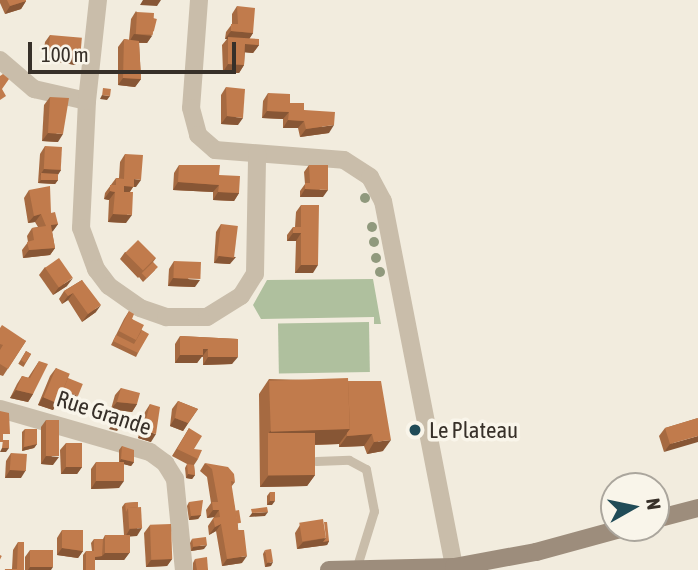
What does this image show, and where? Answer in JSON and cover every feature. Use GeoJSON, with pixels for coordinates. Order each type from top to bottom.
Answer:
{"type":"FeatureCollection","features":[{"type":"Feature","properties":{"kind":"street"},"geometry":{"type":"LineString","coordinates":[[98,0],[87,101],[81,228],[96,269],[124,299],[166,317],[207,317],[222,311],[242,296],[255,274],[257,154]]}},
{"type":"Feature","properties":{"kind":"street"},"geometry":{"type":"LineString","coordinates":[[199,0],[191,108],[198,135],[215,150],[344,160],[370,177],[383,201],[454,567]]}},
{"type":"Feature","properties":{"kind":"street"},"geometry":{"type":"LineString","coordinates":[[0,60],[34,89],[87,101]]}},
{"type":"Feature","properties":{"kind":"street","name":"Rue Grande"},"geometry":{"type":"LineString","coordinates":[[0,409],[150,452],[165,463],[175,479],[184,570]]}},
{"type":"Feature","properties":{"kind":"street"},"geometry":{"type":"LineString","coordinates":[[670,515],[698,508]]}},
{"type":"Feature","properties":{"kind":"street"},"geometry":{"type":"LineString","coordinates":[[329,570],[454,567],[536,552],[600,535]]}},
{"type":"Feature","properties":{"kind":"lane"},"geometry":{"type":"LineString","coordinates":[[316,461],[349,460],[366,469],[374,511],[356,569]]}},
{"type":"Feature","properties":{"kind":"green space"},"geometry":{"type":"Polygon","coordinates":[[[373,279],[381,324],[374,324],[374,317],[261,319],[253,305],[267,280],[373,279]]]}},
{"type":"Feature","properties":{"kind":"green space"},"geometry":{"type":"Polygon","coordinates":[[[369,322],[370,372],[279,374],[278,324],[369,322]]]}},
{"type":"Feature","properties":{"kind":"building"},"geometry":{"type":"Polygon","coordinates":[[[7,0],[26,0],[26,1],[10,6],[7,0]]]}},
{"type":"Feature","properties":{"kind":"building"},"geometry":{"type":"Polygon","coordinates":[[[237,6],[255,8],[253,33],[231,31],[231,24],[238,24],[237,6]]]}},
{"type":"Feature","properties":{"kind":"building"},"geometry":{"type":"Polygon","coordinates":[[[137,12],[154,13],[153,35],[136,34],[137,12]]]}},
{"type":"Feature","properties":{"kind":"building"},"geometry":{"type":"Polygon","coordinates":[[[153,18],[157,19],[154,32],[150,31],[153,18]]]}},
{"type":"Feature","properties":{"kind":"building"},"geometry":{"type":"Polygon","coordinates":[[[50,35],[82,38],[80,55],[49,52],[50,35]]]}},
{"type":"Feature","properties":{"kind":"building"},"geometry":{"type":"Polygon","coordinates":[[[228,37],[259,39],[259,45],[245,44],[244,65],[228,64],[228,37]]]}},
{"type":"Feature","properties":{"kind":"building"},"geometry":{"type":"Polygon","coordinates":[[[124,39],[139,41],[141,79],[123,78],[124,39]]]}},
{"type":"Feature","properties":{"kind":"building"},"geometry":{"type":"Polygon","coordinates":[[[3,74],[9,79],[2,89],[6,96],[0,100],[0,76],[3,74]]]}},
{"type":"Feature","properties":{"kind":"building"},"geometry":{"type":"Polygon","coordinates":[[[226,87],[245,89],[243,118],[227,116],[226,87]]]}},
{"type":"Feature","properties":{"kind":"building"},"geometry":{"type":"Polygon","coordinates":[[[103,88],[111,89],[110,96],[102,95],[103,88]]]}},
{"type":"Feature","properties":{"kind":"building"},"geometry":{"type":"Polygon","coordinates":[[[268,93],[290,94],[290,103],[304,103],[304,110],[335,112],[334,125],[306,129],[304,121],[288,120],[289,112],[267,111],[268,93]]]}},
{"type":"Feature","properties":{"kind":"building"},"geometry":{"type":"Polygon","coordinates":[[[50,97],[69,98],[63,134],[48,133],[50,97]]]}},
{"type":"Feature","properties":{"kind":"building"},"geometry":{"type":"Polygon","coordinates":[[[45,146],[62,147],[61,170],[44,169],[45,146]]]}},
{"type":"Feature","properties":{"kind":"building"},"geometry":{"type":"Polygon","coordinates":[[[125,154],[143,155],[141,180],[134,179],[134,187],[124,186],[124,192],[133,192],[132,215],[113,214],[115,192],[110,191],[110,185],[116,185],[116,178],[124,179],[125,154]]]}},
{"type":"Feature","properties":{"kind":"building"},"geometry":{"type":"Polygon","coordinates":[[[179,165],[220,165],[219,175],[240,176],[239,193],[218,192],[219,185],[178,182],[179,165]]]}},
{"type":"Feature","properties":{"kind":"building"},"geometry":{"type":"Polygon","coordinates":[[[309,165],[328,165],[328,190],[305,189],[305,183],[310,183],[309,165]]]}},
{"type":"Feature","properties":{"kind":"building"},"geometry":{"type":"Polygon","coordinates":[[[41,173],[58,174],[58,180],[41,180],[41,173]]]}},
{"type":"Feature","properties":{"kind":"building"},"geometry":{"type":"Polygon","coordinates":[[[50,186],[51,213],[55,212],[58,224],[51,225],[55,248],[29,250],[27,242],[34,240],[32,228],[46,226],[41,214],[34,216],[29,190],[50,186]]]}},
{"type":"Feature","properties":{"kind":"building"},"geometry":{"type":"Polygon","coordinates":[[[301,205],[319,205],[318,265],[301,265],[301,233],[293,233],[293,227],[301,227],[301,205]]]}},
{"type":"Feature","properties":{"kind":"building"},"geometry":{"type":"Polygon","coordinates":[[[221,224],[238,226],[234,258],[217,256],[221,224]]]}},
{"type":"Feature","properties":{"kind":"building"},"geometry":{"type":"Polygon","coordinates":[[[138,240],[156,258],[143,270],[125,253],[138,240]]]}},
{"type":"Feature","properties":{"kind":"building"},"geometry":{"type":"Polygon","coordinates":[[[59,258],[73,278],[59,287],[45,268],[59,258]]]}},
{"type":"Feature","properties":{"kind":"building"},"geometry":{"type":"Polygon","coordinates":[[[174,261],[201,262],[200,279],[173,278],[174,261]]]}},
{"type":"Feature","properties":{"kind":"building"},"geometry":{"type":"Polygon","coordinates":[[[153,262],[158,267],[147,278],[142,273],[153,262]]]}},
{"type":"Feature","properties":{"kind":"building"},"geometry":{"type":"Polygon","coordinates":[[[82,280],[101,305],[88,314],[73,293],[68,296],[64,291],[82,280]]]}},
{"type":"Feature","properties":{"kind":"building"},"geometry":{"type":"Polygon","coordinates":[[[129,311],[134,314],[132,319],[144,325],[136,340],[119,331],[129,311]]]}},
{"type":"Feature","properties":{"kind":"building"},"geometry":{"type":"Polygon","coordinates":[[[2,325],[26,341],[8,369],[0,364],[2,325]]]}},
{"type":"Feature","properties":{"kind":"building"},"geometry":{"type":"Polygon","coordinates":[[[142,330],[149,334],[138,353],[113,341],[116,335],[134,344],[142,330]]]}},
{"type":"Feature","properties":{"kind":"building"},"geometry":{"type":"Polygon","coordinates":[[[180,336],[238,339],[238,357],[208,357],[208,349],[203,349],[203,355],[180,355],[180,336]]]}},
{"type":"Feature","properties":{"kind":"building"},"geometry":{"type":"Polygon","coordinates":[[[26,351],[31,354],[25,363],[21,360],[26,351]]]}},
{"type":"Feature","properties":{"kind":"building"},"geometry":{"type":"Polygon","coordinates":[[[39,361],[48,364],[33,394],[16,390],[22,376],[30,378],[39,361]]]}},
{"type":"Feature","properties":{"kind":"building"},"geometry":{"type":"Polygon","coordinates":[[[56,368],[70,374],[57,403],[43,397],[56,368]]]}},
{"type":"Feature","properties":{"kind":"building"},"geometry":{"type":"Polygon","coordinates":[[[68,378],[83,384],[78,396],[63,390],[68,378]]]}},
{"type":"Feature","properties":{"kind":"building"},"geometry":{"type":"Polygon","coordinates":[[[348,378],[350,429],[271,432],[269,381],[348,378]]]}},
{"type":"Feature","properties":{"kind":"building"},"geometry":{"type":"Polygon","coordinates":[[[348,381],[381,381],[391,440],[374,442],[372,434],[347,436],[350,429],[348,381]]]}},
{"type":"Feature","properties":{"kind":"building"},"geometry":{"type":"Polygon","coordinates":[[[121,388],[140,393],[137,404],[117,402],[121,388]]]}},
{"type":"Feature","properties":{"kind":"building"},"geometry":{"type":"Polygon","coordinates":[[[178,401],[198,409],[188,423],[175,418],[178,401]]]}},
{"type":"Feature","properties":{"kind":"building"},"geometry":{"type":"Polygon","coordinates":[[[150,404],[160,407],[156,434],[143,430],[150,404]]]}},
{"type":"Feature","properties":{"kind":"building"},"geometry":{"type":"Polygon","coordinates":[[[0,411],[9,413],[10,434],[3,434],[0,411]]]}},
{"type":"Feature","properties":{"kind":"building"},"geometry":{"type":"Polygon","coordinates":[[[698,418],[698,436],[670,444],[665,428],[698,418]]]}},
{"type":"Feature","properties":{"kind":"building"},"geometry":{"type":"Polygon","coordinates":[[[114,419],[122,422],[120,427],[112,425],[114,419]]]}},
{"type":"Feature","properties":{"kind":"building"},"geometry":{"type":"Polygon","coordinates":[[[46,420],[59,420],[59,456],[46,456],[46,420]]]}},
{"type":"Feature","properties":{"kind":"building"},"geometry":{"type":"Polygon","coordinates":[[[0,424],[3,424],[3,442],[0,442],[0,424]]]}},
{"type":"Feature","properties":{"kind":"building"},"geometry":{"type":"Polygon","coordinates":[[[189,428],[202,436],[194,449],[202,450],[198,459],[177,449],[189,428]]]}},
{"type":"Feature","properties":{"kind":"building"},"geometry":{"type":"Polygon","coordinates":[[[25,429],[37,429],[37,444],[24,447],[25,429]]]}},
{"type":"Feature","properties":{"kind":"building"},"geometry":{"type":"Polygon","coordinates":[[[268,433],[315,433],[315,475],[268,475],[268,433]]]}},
{"type":"Feature","properties":{"kind":"building"},"geometry":{"type":"Polygon","coordinates":[[[3,440],[9,440],[9,448],[2,448],[3,440]]]}},
{"type":"Feature","properties":{"kind":"building"},"geometry":{"type":"Polygon","coordinates":[[[66,443],[82,443],[82,467],[66,467],[66,443]]]}},
{"type":"Feature","properties":{"kind":"building"},"geometry":{"type":"Polygon","coordinates":[[[122,446],[134,450],[134,462],[121,459],[122,446]]]}},
{"type":"Feature","properties":{"kind":"building"},"geometry":{"type":"Polygon","coordinates":[[[11,453],[27,454],[26,471],[10,470],[11,453]]]}},
{"type":"Feature","properties":{"kind":"building"},"geometry":{"type":"Polygon","coordinates":[[[96,462],[124,462],[124,481],[96,481],[96,462]]]}},
{"type":"Feature","properties":{"kind":"building"},"geometry":{"type":"Polygon","coordinates":[[[205,463],[228,467],[234,474],[235,482],[231,481],[238,530],[244,530],[247,556],[227,559],[221,524],[215,527],[213,518],[220,517],[219,510],[213,510],[212,502],[218,502],[212,469],[205,463]]]}},
{"type":"Feature","properties":{"kind":"building"},"geometry":{"type":"Polygon","coordinates":[[[187,464],[194,465],[195,475],[188,474],[187,464]]]}},
{"type":"Feature","properties":{"kind":"building"},"geometry":{"type":"Polygon","coordinates":[[[270,492],[275,492],[275,501],[270,501],[270,492]]]}},
{"type":"Feature","properties":{"kind":"building"},"geometry":{"type":"Polygon","coordinates":[[[203,500],[201,515],[191,516],[189,502],[203,500]]]}},
{"type":"Feature","properties":{"kind":"building"},"geometry":{"type":"Polygon","coordinates":[[[138,502],[138,507],[128,508],[126,512],[125,503],[138,502]]]}},
{"type":"Feature","properties":{"kind":"building"},"geometry":{"type":"Polygon","coordinates":[[[141,507],[142,528],[129,529],[128,508],[141,507]]]}},
{"type":"Feature","properties":{"kind":"building"},"geometry":{"type":"Polygon","coordinates":[[[267,507],[268,512],[252,513],[251,509],[267,507]]]}},
{"type":"Feature","properties":{"kind":"building"},"geometry":{"type":"Polygon","coordinates":[[[239,510],[241,523],[237,523],[235,511],[239,510]]]}},
{"type":"Feature","properties":{"kind":"building"},"geometry":{"type":"Polygon","coordinates":[[[323,519],[326,538],[302,542],[299,523],[323,519]]]}},
{"type":"Feature","properties":{"kind":"building"},"geometry":{"type":"Polygon","coordinates":[[[324,522],[327,522],[329,541],[323,542],[326,538],[324,522]]]}},
{"type":"Feature","properties":{"kind":"building"},"geometry":{"type":"Polygon","coordinates":[[[171,524],[172,559],[151,560],[150,525],[171,524]]]}},
{"type":"Feature","properties":{"kind":"building"},"geometry":{"type":"Polygon","coordinates":[[[62,530],[83,530],[83,551],[62,548],[62,530]]]}},
{"type":"Feature","properties":{"kind":"building"},"geometry":{"type":"Polygon","coordinates":[[[105,535],[130,535],[130,553],[105,553],[105,535]]]}},
{"type":"Feature","properties":{"kind":"building"},"geometry":{"type":"Polygon","coordinates":[[[206,537],[207,545],[193,547],[192,539],[206,537]]]}},
{"type":"Feature","properties":{"kind":"building"},"geometry":{"type":"Polygon","coordinates":[[[94,539],[103,539],[102,556],[95,557],[95,570],[86,570],[86,551],[94,551],[94,539]]]}},
{"type":"Feature","properties":{"kind":"building"},"geometry":{"type":"Polygon","coordinates":[[[18,542],[24,542],[24,570],[5,570],[17,569],[18,542]]]}},
{"type":"Feature","properties":{"kind":"building"},"geometry":{"type":"Polygon","coordinates":[[[271,549],[273,562],[267,563],[265,550],[271,549]]]}},
{"type":"Feature","properties":{"kind":"building"},"geometry":{"type":"Polygon","coordinates":[[[30,550],[53,550],[53,567],[30,567],[30,550]]]}},
{"type":"Feature","properties":{"kind":"building"},"geometry":{"type":"Polygon","coordinates":[[[207,557],[208,570],[197,570],[195,559],[207,557]]]}},
{"type":"Feature","properties":{"kind":"place","name":"Le Plateau"},"geometry":{"type":"Point","coordinates":[415,430]}}]}
